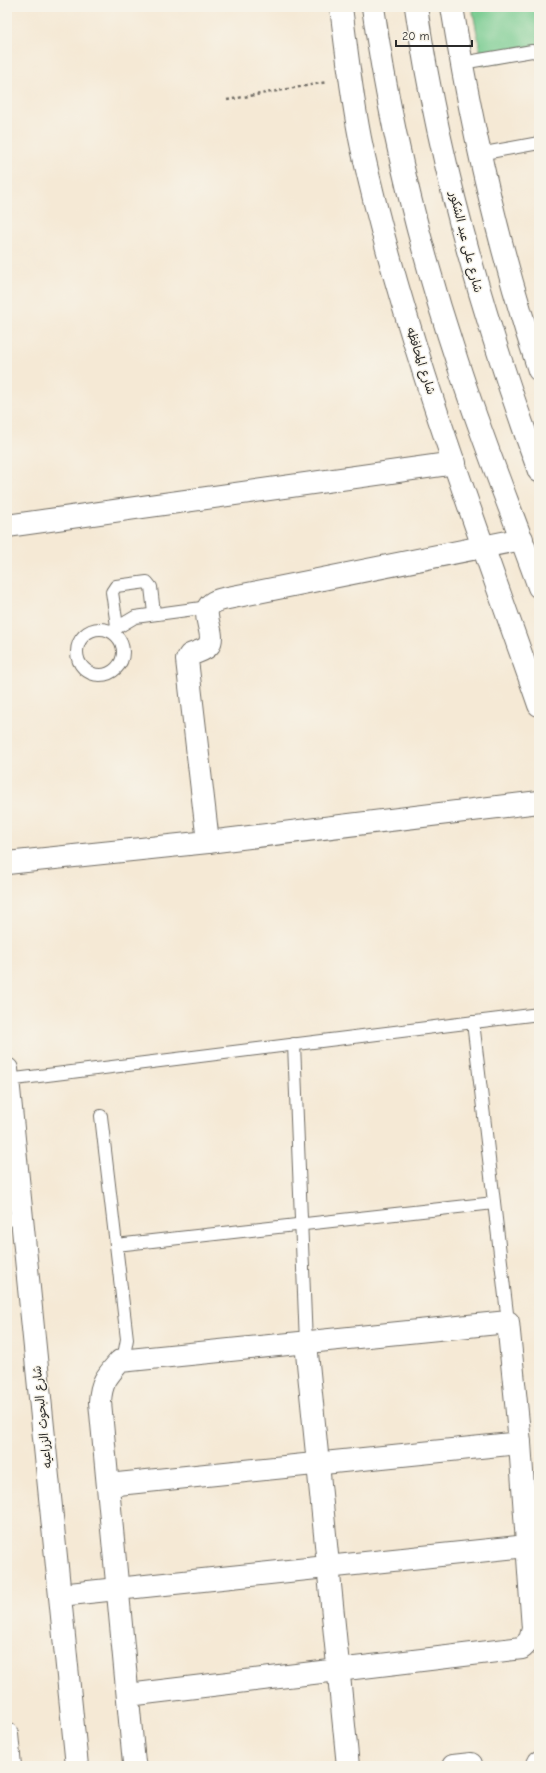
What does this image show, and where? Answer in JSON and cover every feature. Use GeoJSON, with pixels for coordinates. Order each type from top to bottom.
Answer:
{"type":"FeatureCollection","features":[{"type":"Feature","properties":{"kind":"street","name":"شارع المحافظه"},"geometry":{"type":"LineString","coordinates":[[341,7],[349,78],[362,147],[397,283],[419,358],[539,705]]}},
{"type":"Feature","properties":{"kind":"street"},"geometry":{"type":"LineString","coordinates":[[374,7],[385,87],[425,254],[457,362],[539,586]]}},
{"type":"Feature","properties":{"kind":"street","name":"شارع على عبد الشكور"},"geometry":{"type":"LineString","coordinates":[[416,7],[440,139],[467,247],[496,351],[539,471]]}},
{"type":"Feature","properties":{"kind":"street"},"geometry":{"type":"LineString","coordinates":[[452,7],[479,154],[506,262],[539,370]]}},
{"type":"Feature","properties":{"kind":"street"},"geometry":{"type":"LineString","coordinates":[[7,526],[455,463]]}},
{"type":"Feature","properties":{"kind":"street"},"geometry":{"type":"LineString","coordinates":[[208,842],[187,660],[190,655],[205,649],[209,645],[210,639],[206,618],[209,607],[213,603],[223,599],[522,539]]}},
{"type":"Feature","properties":{"kind":"street"},"geometry":{"type":"LineString","coordinates":[[7,863],[208,842],[539,802]]}},
{"type":"Feature","properties":{"kind":"street","name":"شارع البحوث الزراعيه"},"geometry":{"type":"LineString","coordinates":[[7,1076],[14,1219],[60,1594],[77,1766]]}},
{"type":"Feature","properties":{"kind":"street"},"geometry":{"type":"LineString","coordinates":[[128,1695],[522,1648],[530,1640],[532,1629],[520,1443],[508,1322],[120,1362],[106,1378],[101,1389],[100,1402],[128,1695],[135,1766]]}},
{"type":"Feature","properties":{"kind":"street"},"geometry":{"type":"LineString","coordinates":[[306,1343],[337,1670],[348,1766]]}},
{"type":"Feature","properties":{"kind":"street"},"geometry":{"type":"LineString","coordinates":[[108,1485],[520,1443]]}},
{"type":"Feature","properties":{"kind":"street"},"geometry":{"type":"LineString","coordinates":[[60,1594],[527,1546]]}},
{"type":"Feature","properties":{"kind":"street"},"geometry":{"type":"LineString","coordinates":[[7,1734],[10,1766]]}},
{"type":"Feature","properties":{"kind":"street"},"geometry":{"type":"LineString","coordinates":[[537,1766],[539,1762]]}},
{"type":"Feature","properties":{"kind":"lane"},"geometry":{"type":"LineString","coordinates":[[462,63],[532,51],[539,53]]}},
{"type":"Feature","properties":{"kind":"lane"},"geometry":{"type":"LineString","coordinates":[[479,154],[539,144]]}},
{"type":"Feature","properties":{"kind":"lane"},"geometry":{"type":"LineString","coordinates":[[154,613],[151,587],[147,582],[116,586],[112,592],[114,628],[135,617],[154,613],[209,607]]}},
{"type":"Feature","properties":{"kind":"lane"},"geometry":{"type":"LineString","coordinates":[[7,1076],[294,1044],[539,1014]]}},
{"type":"Feature","properties":{"kind":"lane"},"geometry":{"type":"LineString","coordinates":[[473,1022],[508,1322]]}},
{"type":"Feature","properties":{"kind":"lane"},"geometry":{"type":"LineString","coordinates":[[294,1044],[306,1343]]}},
{"type":"Feature","properties":{"kind":"lane"},"geometry":{"type":"LineString","coordinates":[[100,1116],[127,1339],[125,1350],[120,1362]]}},
{"type":"Feature","properties":{"kind":"lane"},"geometry":{"type":"LineString","coordinates":[[116,1245],[494,1203]]}},
{"type":"Feature","properties":{"kind":"path"},"geometry":{"type":"LineString","coordinates":[[227,100],[349,78]]}},
{"type":"Feature","properties":{"kind":"green space"},"geometry":{"type":"Polygon","coordinates":[[[472,7],[539,7],[539,55],[483,65],[472,7]]]}}]}
